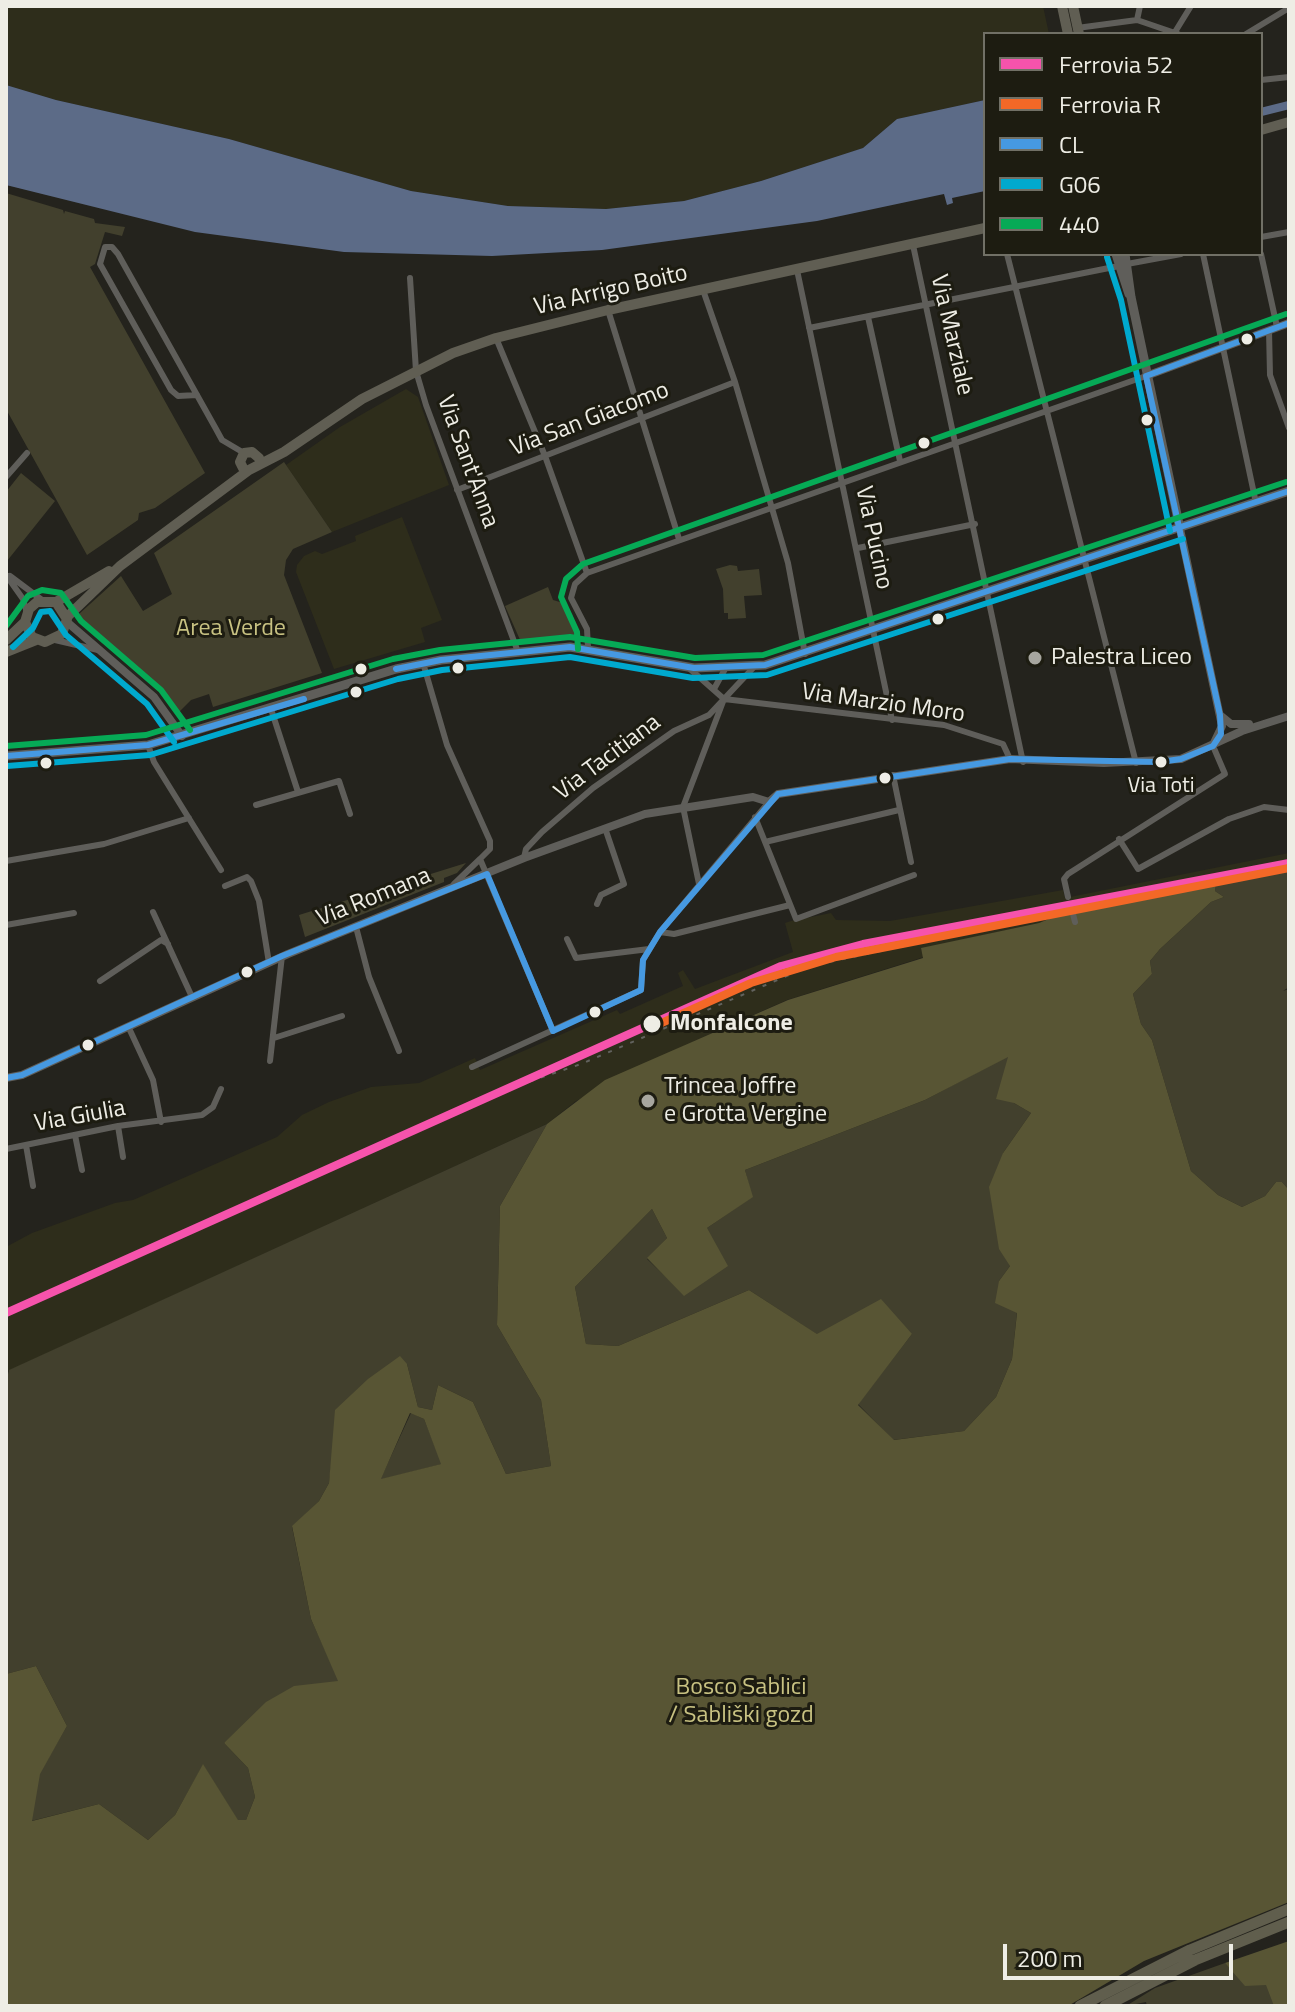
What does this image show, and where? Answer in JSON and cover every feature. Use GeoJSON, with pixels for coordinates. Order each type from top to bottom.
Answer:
{"type":"FeatureCollection","features":[{"type":"Feature","properties":{"kind":"highway"},"geometry":{"type":"LineString","coordinates":[[1080,2006],[1190,1950],[1289,1909]]}},
{"type":"Feature","properties":{"kind":"highway"},"geometry":{"type":"LineString","coordinates":[[1105,2006],[1195,1960],[1289,1922]]}},
{"type":"Feature","properties":{"kind":"main road"},"geometry":{"type":"LineString","coordinates":[[1062,6],[1073,31]]}},
{"type":"Feature","properties":{"kind":"main road"},"geometry":{"type":"LineString","coordinates":[[1073,6],[1073,31]]}},
{"type":"Feature","properties":{"kind":"main road"},"geometry":{"type":"LineString","coordinates":[[1263,129],[1289,122]]}},
{"type":"Feature","properties":{"kind":"main road","name":"Via Arrigo Boito"},"geometry":{"type":"LineString","coordinates":[[55,640],[65,631],[67,620],[120,566],[247,464],[271,458],[362,399],[416,371],[496,338],[608,310],[983,228]]}},
{"type":"Feature","properties":{"kind":"main road"},"geometry":{"type":"LineString","coordinates":[[1124,261],[1180,529]]}},
{"type":"Feature","properties":{"kind":"main road"},"geometry":{"type":"LineString","coordinates":[[6,756],[148,745],[423,663],[588,648],[687,666],[725,669],[754,667],[805,654],[1289,491]]}},
{"type":"Feature","properties":{"kind":"main road","name":"Via Arrigo Boito"},"geometry":{"type":"LineString","coordinates":[[56,602],[120,566]]}},
{"type":"Feature","properties":{"kind":"main road"},"geometry":{"type":"LineString","coordinates":[[6,640],[42,600],[56,602],[67,620]]}},
{"type":"Feature","properties":{"kind":"main road"},"geometry":{"type":"LineString","coordinates":[[26,617],[36,640]]}},
{"type":"Feature","properties":{"kind":"main road"},"geometry":{"type":"LineString","coordinates":[[6,652],[36,640],[55,640]]}},
{"type":"Feature","properties":{"kind":"street"},"geometry":{"type":"LineString","coordinates":[[1137,20],[1140,6]]}},
{"type":"Feature","properties":{"kind":"street"},"geometry":{"type":"LineString","coordinates":[[1177,32],[1191,6]]}},
{"type":"Feature","properties":{"kind":"street"},"geometry":{"type":"LineString","coordinates":[[1249,32],[1289,8]]}},
{"type":"Feature","properties":{"kind":"street"},"geometry":{"type":"LineString","coordinates":[[1073,31],[1137,20],[1173,32]]}},
{"type":"Feature","properties":{"kind":"street"},"geometry":{"type":"LineString","coordinates":[[1263,80],[1289,77]]}},
{"type":"Feature","properties":{"kind":"street"},"geometry":{"type":"LineString","coordinates":[[1263,237],[1289,232]]}},
{"type":"Feature","properties":{"kind":"street","name":"Via Marziale"},"geometry":{"type":"LineString","coordinates":[[913,245],[975,524],[1023,762]]}},
{"type":"Feature","properties":{"kind":"street"},"geometry":{"type":"LineString","coordinates":[[197,395],[178,396],[171,390],[100,264],[105,247],[112,247],[118,254],[197,395],[222,440],[247,464]]}},
{"type":"Feature","properties":{"kind":"street"},"geometry":{"type":"LineString","coordinates":[[1007,256],[1136,763]]}},
{"type":"Feature","properties":{"kind":"street"},"geometry":{"type":"LineString","coordinates":[[809,328],[1015,288],[1124,261],[1165,256]]}},
{"type":"Feature","properties":{"kind":"street"},"geometry":{"type":"LineString","coordinates":[[1203,256],[1256,503]]}},
{"type":"Feature","properties":{"kind":"street"},"geometry":{"type":"LineString","coordinates":[[1261,256],[1273,328],[1270,375],[1289,428]]}},
{"type":"Feature","properties":{"kind":"street","name":"Via Pucino"},"geometry":{"type":"LineString","coordinates":[[797,270],[892,720]]}},
{"type":"Feature","properties":{"kind":"street","name":"Via Sant'Anna"},"geometry":{"type":"LineString","coordinates":[[410,278],[416,371],[518,652]]}},
{"type":"Feature","properties":{"kind":"street"},"geometry":{"type":"LineString","coordinates":[[703,290],[735,382],[788,563],[805,654]]}},
{"type":"Feature","properties":{"kind":"street"},"geometry":{"type":"LineString","coordinates":[[608,310],[679,539]]}},
{"type":"Feature","properties":{"kind":"street"},"geometry":{"type":"LineString","coordinates":[[868,317],[900,461]]}},
{"type":"Feature","properties":{"kind":"street"},"geometry":{"type":"LineString","coordinates":[[588,648],[587,629],[571,598],[575,584],[587,573],[1289,323]]}},
{"type":"Feature","properties":{"kind":"street"},"geometry":{"type":"LineString","coordinates":[[496,338],[545,456],[587,573]]}},
{"type":"Feature","properties":{"kind":"street","name":"Via San Giacomo"},"geometry":{"type":"LineString","coordinates":[[457,490],[735,382]]}},
{"type":"Feature","properties":{"kind":"street"},"geometry":{"type":"LineString","coordinates":[[6,477],[27,453]]}},
{"type":"Feature","properties":{"kind":"street"},"geometry":{"type":"LineString","coordinates":[[858,548],[975,524]]}},
{"type":"Feature","properties":{"kind":"street"},"geometry":{"type":"LineString","coordinates":[[1180,529],[1220,715],[1221,734],[1213,746]]}},
{"type":"Feature","properties":{"kind":"street"},"geometry":{"type":"LineString","coordinates":[[6,575],[42,600]]}},
{"type":"Feature","properties":{"kind":"street"},"geometry":{"type":"LineString","coordinates":[[6,575],[23,599],[26,617]]}},
{"type":"Feature","properties":{"kind":"street"},"geometry":{"type":"LineString","coordinates":[[67,620],[154,697],[182,736]]}},
{"type":"Feature","properties":{"kind":"street"},"geometry":{"type":"LineString","coordinates":[[55,640],[100,650]]}},
{"type":"Feature","properties":{"kind":"street"},"geometry":{"type":"LineString","coordinates":[[423,663],[447,745],[490,841],[490,849],[442,893]]}},
{"type":"Feature","properties":{"kind":"street"},"geometry":{"type":"LineString","coordinates":[[687,666],[724,699]]}},
{"type":"Feature","properties":{"kind":"street"},"geometry":{"type":"LineString","coordinates":[[699,884],[683,807],[724,699],[754,667]]}},
{"type":"Feature","properties":{"kind":"street"},"geometry":{"type":"LineString","coordinates":[[714,689],[725,669]]}},
{"type":"Feature","properties":{"kind":"street"},"geometry":{"type":"LineString","coordinates":[[725,669],[734,687]]}},
{"type":"Feature","properties":{"kind":"street","name":"Via Marzio Moro"},"geometry":{"type":"LineString","coordinates":[[724,699],[944,725],[1003,744]]}},
{"type":"Feature","properties":{"kind":"street","name":"Via Tacitiana"},"geometry":{"type":"LineString","coordinates":[[524,858],[526,849],[542,832],[593,788],[674,731],[705,717],[724,699]]}},
{"type":"Feature","properties":{"kind":"street"},"geometry":{"type":"LineString","coordinates":[[271,709],[298,792]]}},
{"type":"Feature","properties":{"kind":"street"},"geometry":{"type":"LineString","coordinates":[[1220,715],[1231,724],[1242,725],[1289,716]]}},
{"type":"Feature","properties":{"kind":"street"},"geometry":{"type":"LineString","coordinates":[[472,1067],[641,990],[643,960],[660,932],[755,817],[778,794],[893,774],[1010,759],[1023,762],[1136,763],[1181,759],[1242,731],[1289,716]]}},
{"type":"Feature","properties":{"kind":"street"},"geometry":{"type":"LineString","coordinates":[[1010,759],[1003,744],[1018,740]]}},
{"type":"Feature","properties":{"kind":"street"},"geometry":{"type":"LineString","coordinates":[[148,745],[221,870]]}},
{"type":"Feature","properties":{"kind":"street"},"geometry":{"type":"LineString","coordinates":[[1068,897],[1064,879],[1068,874],[1225,774],[1213,746]]}},
{"type":"Feature","properties":{"kind":"street"},"geometry":{"type":"LineString","coordinates":[[893,774],[911,862]]}},
{"type":"Feature","properties":{"kind":"street"},"geometry":{"type":"LineString","coordinates":[[256,805],[339,781],[350,814]]}},
{"type":"Feature","properties":{"kind":"street","name":"Via Romana"},"geometry":{"type":"LineString","coordinates":[[6,1078],[22,1075],[282,956],[605,828],[645,814],[683,807],[753,797],[769,802]]}},
{"type":"Feature","properties":{"kind":"street"},"geometry":{"type":"LineString","coordinates":[[1119,839],[1138,869],[1229,819],[1264,807],[1289,810]]}},
{"type":"Feature","properties":{"kind":"street"},"geometry":{"type":"LineString","coordinates":[[765,842],[899,810]]}},
{"type":"Feature","properties":{"kind":"street"},"geometry":{"type":"LineString","coordinates":[[755,817],[796,919],[914,875]]}},
{"type":"Feature","properties":{"kind":"street"},"geometry":{"type":"LineString","coordinates":[[6,861],[104,844],[189,818]]}},
{"type":"Feature","properties":{"kind":"street"},"geometry":{"type":"LineString","coordinates":[[597,904],[601,895],[624,884],[605,828]]}},
{"type":"Feature","properties":{"kind":"street"},"geometry":{"type":"LineString","coordinates":[[480,859],[553,1031]]}},
{"type":"Feature","properties":{"kind":"street"},"geometry":{"type":"LineString","coordinates":[[225,886],[247,877],[251,881],[259,901],[269,963]]}},
{"type":"Feature","properties":{"kind":"street"},"geometry":{"type":"LineString","coordinates":[[660,932],[674,934],[790,905]]}},
{"type":"Feature","properties":{"kind":"street"},"geometry":{"type":"LineString","coordinates":[[1072,910],[1075,922]]}},
{"type":"Feature","properties":{"kind":"street"},"geometry":{"type":"LineString","coordinates":[[153,912],[192,997]]}},
{"type":"Feature","properties":{"kind":"street"},"geometry":{"type":"LineString","coordinates":[[6,925],[74,913]]}},
{"type":"Feature","properties":{"kind":"street"},"geometry":{"type":"LineString","coordinates":[[356,927],[369,977],[399,1051]]}},
{"type":"Feature","properties":{"kind":"street"},"geometry":{"type":"LineString","coordinates":[[567,939],[576,958],[649,949]]}},
{"type":"Feature","properties":{"kind":"street"},"geometry":{"type":"LineString","coordinates":[[100,981],[161,940],[168,944]]}},
{"type":"Feature","properties":{"kind":"street"},"geometry":{"type":"LineString","coordinates":[[270,1061],[282,956]]}},
{"type":"Feature","properties":{"kind":"street"},"geometry":{"type":"LineString","coordinates":[[274,1038],[342,1016]]}},
{"type":"Feature","properties":{"kind":"street"},"geometry":{"type":"LineString","coordinates":[[128,1026],[153,1080],[161,1122]]}},
{"type":"Feature","properties":{"kind":"street","name":"Via Giulia"},"geometry":{"type":"LineString","coordinates":[[6,1149],[118,1126],[161,1122],[209,1112],[221,1089]]}},
{"type":"Feature","properties":{"kind":"street"},"geometry":{"type":"LineString","coordinates":[[118,1126],[123,1157]]}},
{"type":"Feature","properties":{"kind":"street"},"geometry":{"type":"LineString","coordinates":[[75,1135],[82,1170]]}},
{"type":"Feature","properties":{"kind":"street"},"geometry":{"type":"LineString","coordinates":[[26,1145],[33,1186]]}},
{"type":"Feature","properties":{"kind":"shaded area"},"geometry":{"type":"Polygon","coordinates":[[[6,6],[1043,6],[1049,32],[983,32],[983,100],[897,119],[863,148],[761,181],[684,201],[606,209],[508,206],[411,191],[229,139],[56,100],[6,85],[6,6]]]}},
{"type":"Feature","properties":{"kind":"shaded area"},"geometry":{"type":"Polygon","coordinates":[[[406,389],[418,397],[449,485],[332,532],[286,465],[340,427],[406,389]]]}},
{"type":"Feature","properties":{"kind":"shaded area"},"geometry":{"type":"Polygon","coordinates":[[[402,517],[442,620],[421,628],[425,642],[334,669],[296,572],[297,565],[304,556],[315,551],[322,554],[356,541],[355,536],[402,517]]]}},
{"type":"Feature","properties":{"kind":"shaded area"},"geometry":{"type":"Polygon","coordinates":[[[1289,853],[1289,869],[1068,911],[1039,923],[921,949],[924,957],[787,1000],[681,1047],[576,1101],[547,1124],[6,1372],[6,1247],[32,1233],[115,1203],[133,1200],[277,1137],[302,1115],[329,1102],[371,1087],[419,1083],[475,1058],[480,1070],[617,1010],[620,1014],[683,986],[678,973],[683,970],[695,989],[793,952],[785,923],[791,921],[831,913],[836,920],[890,921],[1063,890],[1065,898],[1289,853]]]}},
{"type":"Feature","properties":{"kind":"green space"},"geometry":{"type":"Polygon","coordinates":[[[6,193],[63,210],[64,214],[65,211],[94,219],[95,223],[125,227],[122,236],[105,232],[95,264],[90,267],[205,473],[155,508],[139,513],[138,520],[87,555],[6,409],[6,193]]]}},
{"type":"Feature","properties":{"kind":"green space","name":"Area Verde"},"geometry":{"type":"Polygon","coordinates":[[[284,462],[332,532],[293,549],[286,560],[284,575],[322,673],[213,707],[209,694],[191,700],[177,714],[170,707],[174,704],[84,625],[79,614],[121,576],[143,611],[172,594],[154,553],[284,462]]]}},
{"type":"Feature","properties":{"kind":"green space"},"geometry":{"type":"Polygon","coordinates":[[[21,473],[55,501],[7,561],[6,492],[21,473]]]}},
{"type":"Feature","properties":{"kind":"green space"},"geometry":{"type":"Polygon","coordinates":[[[737,566],[738,571],[759,569],[762,595],[744,596],[746,618],[728,619],[728,613],[724,613],[723,589],[716,569],[737,566]]]}},
{"type":"Feature","properties":{"kind":"green space"},"geometry":{"type":"Polygon","coordinates":[[[548,587],[553,600],[563,603],[563,607],[572,614],[580,636],[521,642],[505,606],[548,587]]]}},
{"type":"Feature","properties":{"kind":"green space"},"geometry":{"type":"Polygon","coordinates":[[[466,863],[457,873],[444,878],[444,882],[305,937],[299,915],[466,863]]]}},
{"type":"Feature","properties":{"kind":"green space"},"geometry":{"type":"Polygon","coordinates":[[[1289,869],[1289,987],[1283,991],[1289,989],[1289,1190],[1282,1182],[1276,1182],[1265,1196],[1242,1207],[1218,1195],[1191,1171],[1152,1040],[1141,1024],[1133,994],[1152,974],[1150,961],[1160,949],[1211,902],[1224,897],[1215,891],[1216,885],[1289,869]]]}},
{"type":"Feature","properties":{"kind":"green space","name":"Bosco Sablici / Sabliški gozd"},"geometry":{"type":"Polygon","coordinates":[[[1216,885],[1215,891],[1224,897],[1211,902],[1160,949],[1150,961],[1152,974],[1133,994],[1141,1024],[1152,1040],[1191,1171],[1218,1195],[1242,1207],[1265,1196],[1276,1182],[1282,1182],[1289,1190],[1289,1902],[1144,1961],[1068,2006],[6,2006],[6,1674],[36,1666],[67,1726],[40,1774],[32,1821],[99,1804],[148,1840],[175,1815],[203,1764],[238,1820],[246,1820],[255,1797],[248,1768],[224,1743],[266,1702],[294,1686],[338,1681],[311,1619],[292,1526],[319,1501],[329,1483],[335,1410],[368,1379],[400,1356],[407,1364],[418,1407],[432,1410],[438,1385],[473,1402],[506,1474],[551,1466],[541,1400],[497,1325],[500,1206],[547,1124],[605,1080],[788,1000],[923,958],[921,948],[1039,923],[1068,911],[1216,885]],[[1008,1057],[925,1100],[745,1170],[753,1197],[707,1228],[728,1266],[684,1296],[647,1258],[667,1238],[652,1209],[575,1287],[586,1344],[618,1346],[749,1290],[817,1334],[881,1299],[912,1334],[858,1405],[894,1440],[964,1431],[996,1397],[1012,1359],[1017,1313],[995,1303],[999,1281],[1010,1266],[999,1249],[989,1187],[1003,1153],[1031,1113],[1014,1103],[996,1099],[1008,1057]],[[410,1413],[381,1479],[441,1464],[424,1419],[410,1413]]]}},
{"type":"Feature","properties":{"kind":"green space"},"geometry":{"type":"Polygon","coordinates":[[[1008,1056],[1014,1103],[1031,1113],[1003,1153],[1010,1266],[999,1281],[1017,1312],[1012,1359],[996,1397],[964,1431],[893,1440],[858,1404],[912,1334],[818,1335],[749,1290],[618,1346],[586,1344],[575,1287],[652,1209],[667,1238],[647,1259],[685,1295],[707,1228],[752,1197],[745,1170],[925,1100],[1008,1056]]]}},
{"type":"Feature","properties":{"kind":"green space"},"geometry":{"type":"Polygon","coordinates":[[[547,1124],[500,1206],[497,1325],[541,1400],[551,1466],[506,1474],[473,1402],[438,1385],[432,1410],[418,1407],[407,1364],[332,1458],[329,1483],[319,1501],[292,1527],[311,1619],[339,1681],[224,1743],[248,1768],[255,1797],[246,1820],[238,1821],[203,1765],[175,1815],[148,1840],[99,1804],[31,1821],[39,1774],[67,1726],[36,1666],[6,1674],[6,1382],[9,1370],[547,1124]]]}},
{"type":"Feature","properties":{"kind":"green space"},"geometry":{"type":"Polygon","coordinates":[[[411,1413],[424,1419],[442,1464],[380,1480],[411,1413]]]}},
{"type":"Feature","properties":{"kind":"green space"},"geometry":{"type":"Polygon","coordinates":[[[1289,1941],[1289,2006],[1274,2006],[1266,1985],[1245,1986],[1225,1963],[1289,1941]]]}},
{"type":"Feature","properties":{"kind":"green space"},"geometry":{"type":"Polygon","coordinates":[[[1253,1961],[1289,2006],[1147,2006],[1146,2002],[1126,2006],[1155,1988],[1225,1963],[1232,1970],[1253,1961]]]}},
{"type":"Feature","properties":{"kind":"water"},"geometry":{"type":"Polygon","coordinates":[[[6,85],[56,100],[229,139],[411,191],[508,206],[606,209],[684,201],[761,181],[863,148],[897,119],[983,100],[983,191],[952,198],[953,203],[947,205],[944,194],[817,221],[602,250],[492,256],[344,252],[195,232],[6,185],[6,85]]]}},
{"type":"Feature","properties":{"kind":"waterway"},"geometry":{"type":"LineString","coordinates":[[1263,112],[1289,105]]}},
{"type":"Feature","properties":{"kind":"railway"},"geometry":{"type":"LineString","coordinates":[[484,1097],[581,1064],[810,966],[1008,924],[1066,905]]}},
{"type":"Feature","properties":{"kind":"rail line","name":"52"},"geometry":{"type":"LineString","coordinates":[[6,1313],[781,966],[863,944],[1289,863]]}},
{"type":"Feature","properties":{"kind":"rail line","name":"R"},"geometry":{"type":"LineString","coordinates":[[657,1025],[751,983],[836,957],[1289,868]]}},
{"type":"Feature","properties":{"kind":"transit line","name":"G06"},"geometry":{"type":"LineString","coordinates":[[1107,257],[1121,300],[1170,531]]}},
{"type":"Feature","properties":{"kind":"transit line","name":"440"},"geometry":{"type":"LineString","coordinates":[[578,649],[577,632],[561,597],[566,579],[583,564],[1286,314]]}},
{"type":"Feature","properties":{"kind":"transit line","name":"CL"},"geometry":{"type":"LineString","coordinates":[[6,1078],[22,1075],[282,956],[487,874],[553,1031],[641,990],[643,960],[660,932],[778,794],[1010,759],[1160,762],[1181,759],[1213,746],[1221,734],[1220,715],[1146,376],[1289,323]]}},
{"type":"Feature","properties":{"kind":"transit line","name":"440"},"geometry":{"type":"LineString","coordinates":[[6,746],[146,735],[393,659],[440,650],[570,637],[695,658],[763,655],[1286,482]]}},
{"type":"Feature","properties":{"kind":"transit line","name":"CL"},"geometry":{"type":"LineString","coordinates":[[396,669],[441,660],[570,647],[694,668],[765,665],[1289,491]]}},
{"type":"Feature","properties":{"kind":"transit line","name":"G06"},"geometry":{"type":"LineString","coordinates":[[7,766],[150,755],[398,679],[442,670],[570,657],[693,678],[767,675],[1183,539]]}},
{"type":"Feature","properties":{"kind":"transit line","name":"440"},"geometry":{"type":"LineString","coordinates":[[6,626],[28,596],[42,590],[61,593],[81,621],[161,690],[190,730]]}},
{"type":"Feature","properties":{"kind":"transit line","name":"G06"},"geometry":{"type":"LineString","coordinates":[[13,647],[33,628],[41,612],[50,611],[66,635],[147,704],[174,742]]}},
{"type":"Feature","properties":{"kind":"transit line","name":"CL"},"geometry":{"type":"LineString","coordinates":[[6,756],[148,745],[304,699]]}},
{"type":"Feature","properties":{"kind":"place","name":"Palestra Liceo"},"geometry":{"type":"Point","coordinates":[1035,658]}},
{"type":"Feature","properties":{"kind":"place","name":"Via Toti"},"geometry":{"type":"Point","coordinates":[1161,762]}},
{"type":"Feature","properties":{"kind":"place","name":"Monfalcone"},"geometry":{"type":"Point","coordinates":[652,1024]}},
{"type":"Feature","properties":{"kind":"place","name":"Trincea Joffre e Grotta Vergine"},"geometry":{"type":"Point","coordinates":[648,1101]}}]}
